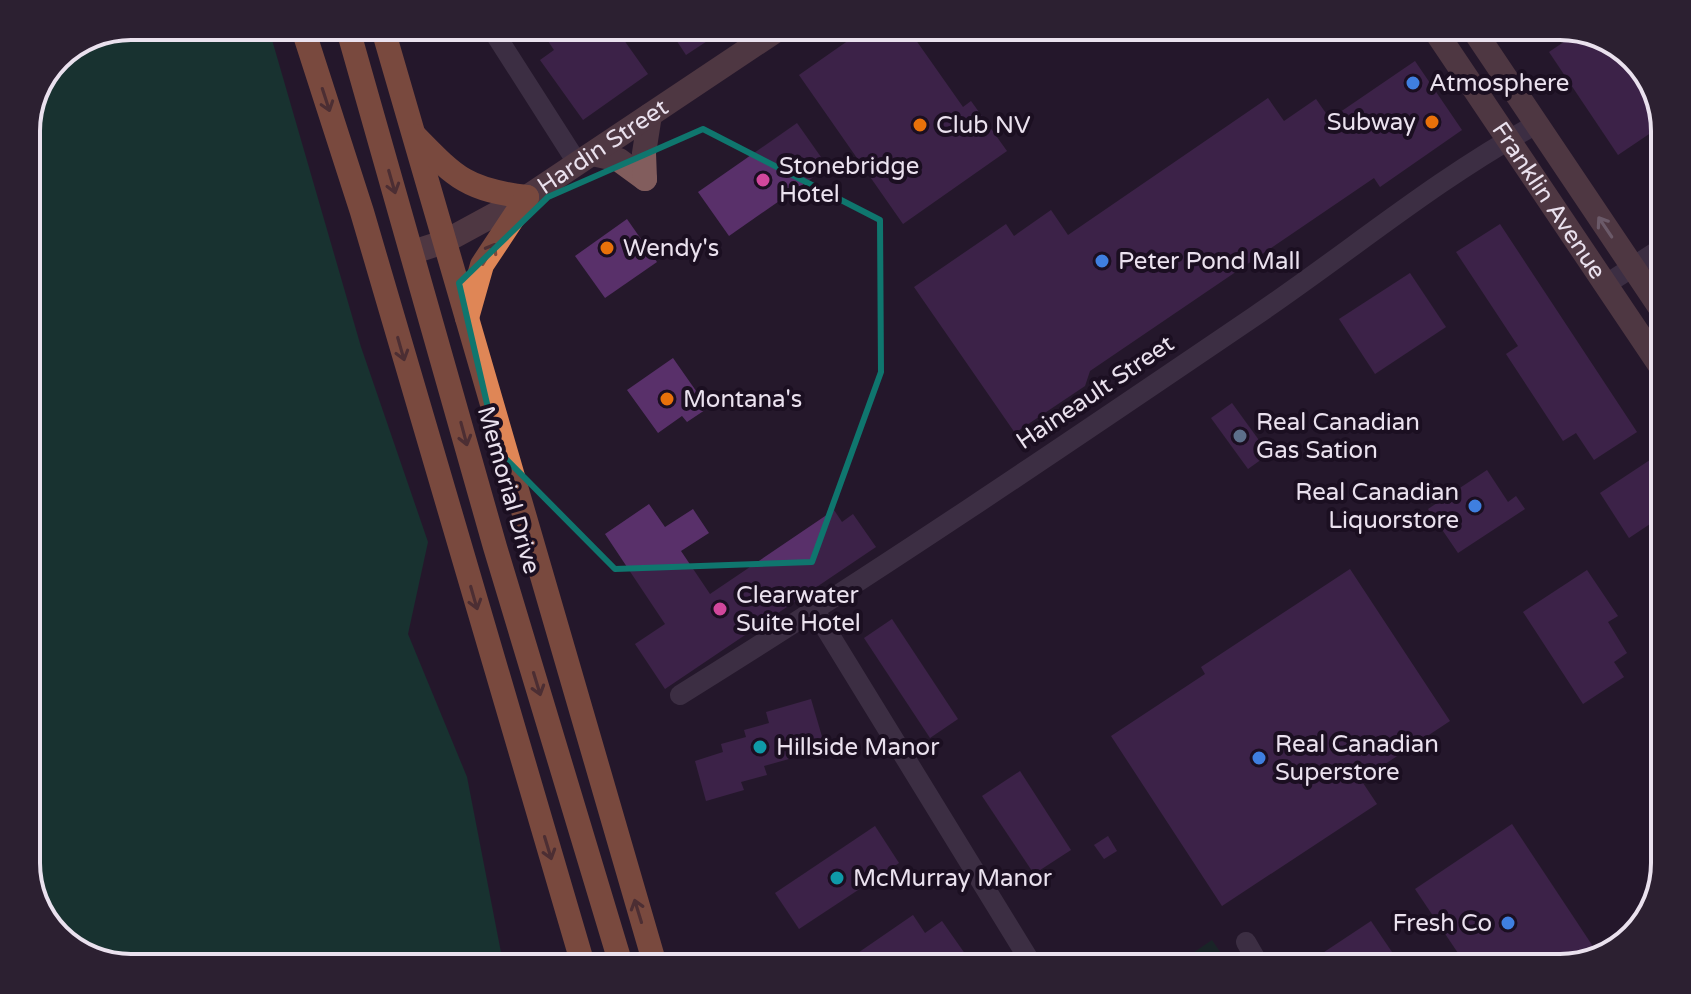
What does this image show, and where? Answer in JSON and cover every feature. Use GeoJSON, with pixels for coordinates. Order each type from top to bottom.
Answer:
{"type":"FeatureCollection","features":[{"type":"Feature","properties":{"kind":"highway"},"geometry":{"type":"LineString","coordinates":[[307,40],[362,212],[580,954]]}},
{"type":"Feature","properties":{"kind":"highway","name":"Memorial Drive"},"geometry":{"type":"LineString","coordinates":[[351,40],[495,547],[618,954]]}},
{"type":"Feature","properties":{"kind":"highway","name":"Memorial Drive"},"geometry":{"type":"LineString","coordinates":[[386,40],[652,954]]}},
{"type":"Feature","properties":{"kind":"highway"},"geometry":{"type":"LineString","coordinates":[[412,133],[461,180],[487,192],[527,197],[482,265],[467,318]]}},
{"type":"Feature","properties":{"kind":"main road","name":"Hardin Street"},"geometry":{"type":"LineString","coordinates":[[413,252],[444,242],[527,197],[762,40]]}},
{"type":"Feature","properties":{"kind":"main road","name":"Franklin Avenue"},"geometry":{"type":"LineString","coordinates":[[1441,40],[1651,352]]}},
{"type":"Feature","properties":{"kind":"main road","name":"Franklin Avenue"},"geometry":{"type":"LineString","coordinates":[[1480,40],[1651,294]]}},
{"type":"Feature","properties":{"kind":"main road"},"geometry":{"type":"LineString","coordinates":[[585,159],[619,160],[645,179],[650,115]]}},
{"type":"Feature","properties":{"kind":"street"},"geometry":{"type":"LineString","coordinates":[[500,40],[585,159]]}},
{"type":"Feature","properties":{"kind":"street","name":"Haineault Street"},"geometry":{"type":"LineString","coordinates":[[680,695],[815,611],[1257,315],[1507,140],[1535,125]]}},
{"type":"Feature","properties":{"kind":"street"},"geometry":{"type":"LineString","coordinates":[[1605,285],[1651,255]]}},
{"type":"Feature","properties":{"kind":"street"},"geometry":{"type":"LineString","coordinates":[[815,611],[1026,954]]}},
{"type":"Feature","properties":{"kind":"street"},"geometry":{"type":"LineString","coordinates":[[1246,942],[1253,954]]}},
{"type":"Feature","properties":{"kind":"highlighted area"},"geometry":{"type":"Polygon","coordinates":[[[703,129],[880,220],[881,372],[812,562],[615,569],[498,451],[459,283],[548,197],[703,129]]]}},
{"type":"Feature","properties":{"kind":"green space"},"geometry":{"type":"Polygon","coordinates":[[[131,40],[272,40],[361,347],[428,542],[408,634],[467,777],[501,954],[119,953],[86,942],[67,927],[52,908],[40,869],[40,125],[49,91],[71,63],[86,52],[102,45],[131,40]]]}},
{"type":"Feature","properties":{"kind":"green space"},"geometry":{"type":"Polygon","coordinates":[[[1212,940],[1222,954],[1192,954],[1212,940]]]}},
{"type":"Feature","properties":{"kind":"building"},"geometry":{"type":"Polygon","coordinates":[[[547,40],[624,40],[648,74],[583,120],[540,60],[554,50],[547,40]]]}},
{"type":"Feature","properties":{"kind":"building"},"geometry":{"type":"Polygon","coordinates":[[[676,40],[709,40],[686,55],[676,40]]]}},
{"type":"Feature","properties":{"kind":"building"},"geometry":{"type":"Polygon","coordinates":[[[849,40],[916,40],[963,107],[971,101],[1007,151],[903,224],[799,75],[849,40]]]}},
{"type":"Feature","properties":{"kind":"building"},"geometry":{"type":"Polygon","coordinates":[[[1566,40],[1572,41],[1595,47],[1615,59],[1632,76],[1644,96],[1651,133],[1618,155],[1549,52],[1566,40]]]}},
{"type":"Feature","properties":{"kind":"building","name":"Peter Pond Mall"},"geometry":{"type":"Polygon","coordinates":[[[1415,61],[1462,130],[1380,187],[1374,178],[1090,371],[1085,386],[1015,433],[914,287],[1006,224],[1014,236],[1051,210],[1068,235],[1268,98],[1284,121],[1316,99],[1330,119],[1415,61]]]}},
{"type":"Feature","properties":{"kind":"building","name":"Stonebridge Hotel"},"geometry":{"type":"Polygon","coordinates":[[[797,123],[828,167],[729,236],[698,192],[797,123]]]}},
{"type":"Feature","properties":{"kind":"building"},"geometry":{"type":"Polygon","coordinates":[[[627,219],[657,262],[605,298],[575,256],[627,219]]]}},
{"type":"Feature","properties":{"kind":"building"},"geometry":{"type":"Polygon","coordinates":[[[1500,224],[1637,432],[1594,460],[1576,433],[1563,441],[1506,354],[1518,346],[1456,252],[1500,224]]]}},
{"type":"Feature","properties":{"kind":"building"},"geometry":{"type":"Polygon","coordinates":[[[1410,273],[1446,327],[1375,374],[1339,319],[1410,273]]]}},
{"type":"Feature","properties":{"kind":"building","name":"Montana's"},"geometry":{"type":"Polygon","coordinates":[[[673,358],[708,408],[687,422],[682,416],[658,433],[627,390],[673,358]]]}},
{"type":"Feature","properties":{"kind":"building","name":"Real Canadian Gas Sation"},"geometry":{"type":"Polygon","coordinates":[[[1232,403],[1269,454],[1248,469],[1211,418],[1232,403]]]}},
{"type":"Feature","properties":{"kind":"building"},"geometry":{"type":"Polygon","coordinates":[[[1651,459],[1651,523],[1629,538],[1600,493],[1651,459]]]}},
{"type":"Feature","properties":{"kind":"building"},"geometry":{"type":"Polygon","coordinates":[[[1487,470],[1508,502],[1516,496],[1525,509],[1458,553],[1428,509],[1487,470]]]}},
{"type":"Feature","properties":{"kind":"building","name":"Clearwater Suite Hotel"},"geometry":{"type":"Polygon","coordinates":[[[649,504],[665,527],[693,509],[709,533],[681,551],[710,594],[834,510],[842,522],[853,514],[876,547],[665,689],[635,644],[665,624],[605,534],[649,504]]]}},
{"type":"Feature","properties":{"kind":"building","name":"Real Canadian Superstore"},"geometry":{"type":"Polygon","coordinates":[[[1350,569],[1450,721],[1361,780],[1377,804],[1222,906],[1111,736],[1205,674],[1201,667],[1350,569]]]}},
{"type":"Feature","properties":{"kind":"building"},"geometry":{"type":"Polygon","coordinates":[[[1587,570],[1618,616],[1608,622],[1627,653],[1614,662],[1624,677],[1583,704],[1523,612],[1587,570]]]}},
{"type":"Feature","properties":{"kind":"building"},"geometry":{"type":"Polygon","coordinates":[[[892,619],[958,719],[930,738],[864,638],[892,619]]]}},
{"type":"Feature","properties":{"kind":"building","name":"Hillside Manor"},"geometry":{"type":"Polygon","coordinates":[[[811,699],[823,740],[787,750],[789,759],[764,766],[767,775],[741,782],[744,790],[706,801],[695,761],[723,752],[721,744],[746,737],[744,730],[769,723],[766,712],[811,699]]]}},
{"type":"Feature","properties":{"kind":"building"},"geometry":{"type":"Polygon","coordinates":[[[1020,771],[1071,850],[1034,874],[982,796],[1020,771]]]}},
{"type":"Feature","properties":{"kind":"building","name":"Fresh Co"},"geometry":{"type":"Polygon","coordinates":[[[1512,824],[1594,947],[1560,954],[1459,954],[1415,889],[1512,824]]]}},
{"type":"Feature","properties":{"kind":"building","name":"McMurray Manor"},"geometry":{"type":"Polygon","coordinates":[[[875,826],[899,863],[799,929],[775,893],[875,826]]]}},
{"type":"Feature","properties":{"kind":"building"},"geometry":{"type":"Polygon","coordinates":[[[1108,836],[1117,851],[1104,859],[1094,845],[1108,836]]]}},
{"type":"Feature","properties":{"kind":"building"},"geometry":{"type":"Polygon","coordinates":[[[913,915],[925,933],[942,921],[965,954],[856,954],[913,915]]]}},
{"type":"Feature","properties":{"kind":"building"},"geometry":{"type":"Polygon","coordinates":[[[1371,921],[1393,954],[1321,954],[1371,921]]]}},
{"type":"Feature","properties":{"kind":"place","name":"Atmosphere"},"geometry":{"type":"Point","coordinates":[1413,83]}},
{"type":"Feature","properties":{"kind":"place","name":"Subway"},"geometry":{"type":"Point","coordinates":[1432,122]}},
{"type":"Feature","properties":{"kind":"place","name":"Club NV"},"geometry":{"type":"Point","coordinates":[920,125]}},
{"type":"Feature","properties":{"kind":"place","name":"Stonebridge Hotel"},"geometry":{"type":"Point","coordinates":[763,180]}},
{"type":"Feature","properties":{"kind":"place","name":"Wendy's"},"geometry":{"type":"Point","coordinates":[607,248]}},
{"type":"Feature","properties":{"kind":"place","name":"Peter Pond Mall"},"geometry":{"type":"Point","coordinates":[1102,261]}},
{"type":"Feature","properties":{"kind":"place","name":"Montana's"},"geometry":{"type":"Point","coordinates":[667,399]}},
{"type":"Feature","properties":{"kind":"place","name":"Real Canadian Gas Sation"},"geometry":{"type":"Point","coordinates":[1240,436]}},
{"type":"Feature","properties":{"kind":"place","name":"Real Canadian Liquorstore"},"geometry":{"type":"Point","coordinates":[1475,506]}},
{"type":"Feature","properties":{"kind":"place","name":"Clearwater Suite Hotel"},"geometry":{"type":"Point","coordinates":[720,609]}},
{"type":"Feature","properties":{"kind":"place","name":"Hillside Manor"},"geometry":{"type":"Point","coordinates":[760,747]}},
{"type":"Feature","properties":{"kind":"place","name":"Real Canadian Superstore"},"geometry":{"type":"Point","coordinates":[1259,758]}},
{"type":"Feature","properties":{"kind":"place","name":"McMurray Manor"},"geometry":{"type":"Point","coordinates":[837,878]}},
{"type":"Feature","properties":{"kind":"place","name":"Fresh Co"},"geometry":{"type":"Point","coordinates":[1508,923]}}]}
